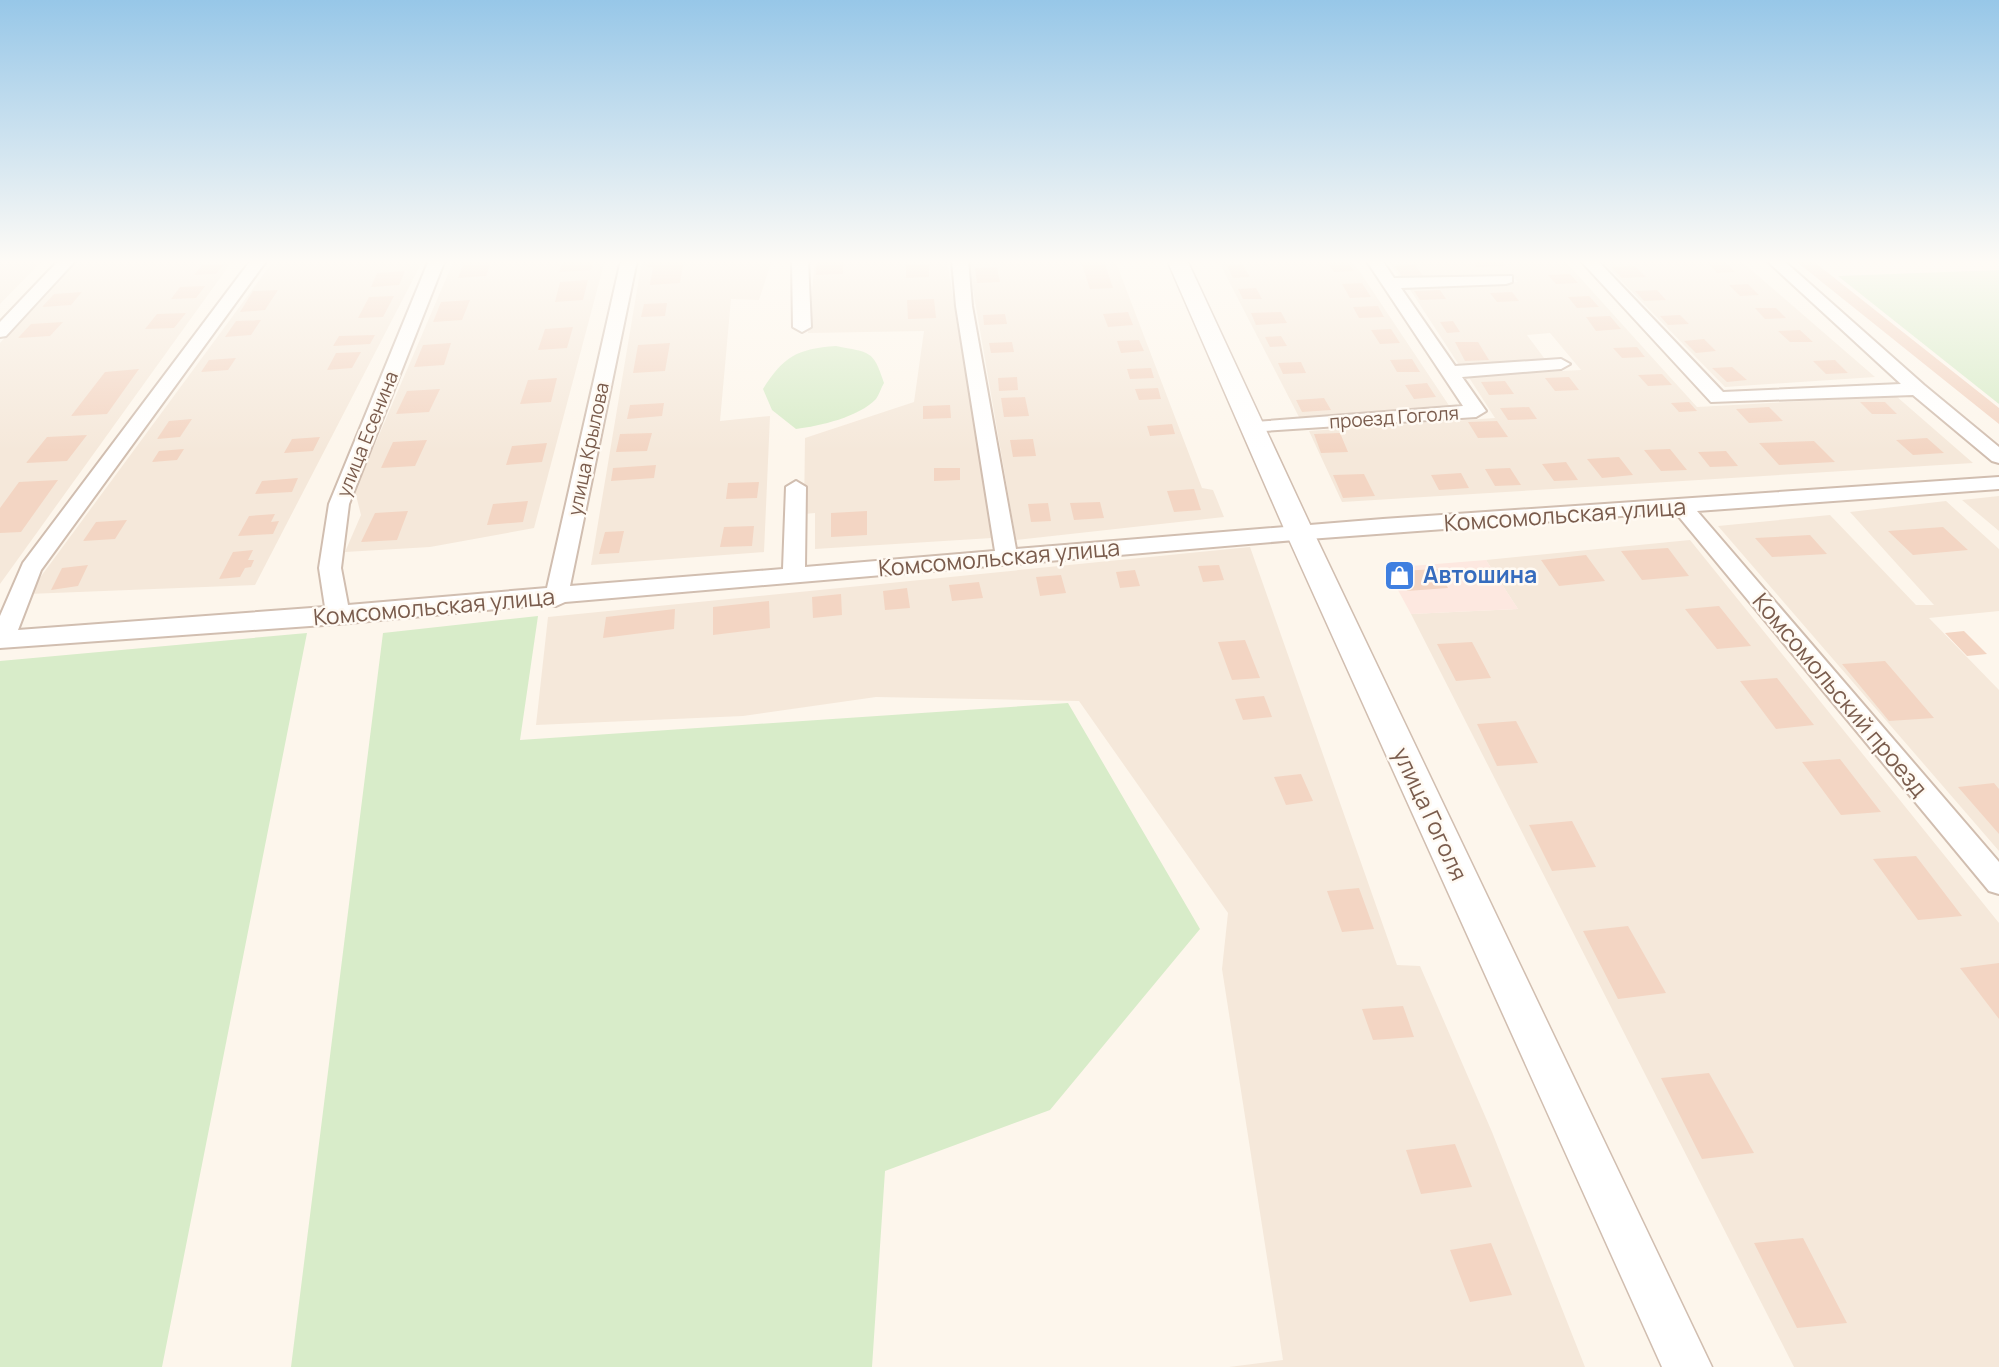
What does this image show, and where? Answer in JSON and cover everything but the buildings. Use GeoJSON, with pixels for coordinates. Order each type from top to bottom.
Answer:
{"type":"FeatureCollection","features":[{"type":"Feature","properties":{"kind":"street"},"geometry":{"type":"LineString","coordinates":[[1,640],[31,568],[212,324]]}},
{"type":"Feature","properties":{"kind":"street","name":"улица Есенина"},"geometry":{"type":"LineString","coordinates":[[338,616],[330,568],[340,504],[412,324]]}},
{"type":"Feature","properties":{"kind":"street","name":"улица Крылова"},"geometry":{"type":"LineString","coordinates":[[556,598],[615,324]]}},
{"type":"Feature","properties":{"kind":"street"},"geometry":{"type":"LineString","coordinates":[[967,324],[1007,558]]}},
{"type":"Feature","properties":{"kind":"street","name":"улица Гоголя"},"geometry":{"type":"LineString","coordinates":[[1207,324],[1300,533],[1687,1367]]}},
{"type":"Feature","properties":{"kind":"street","name":"проезд Гоголя"},"geometry":{"type":"LineString","coordinates":[[1255,428],[1476,411],[1418,324]]}},
{"type":"Feature","properties":{"kind":"street"},"geometry":{"type":"LineString","coordinates":[[1648,324],[1718,398],[1917,389]]}},
{"type":"Feature","properties":{"kind":"street"},"geometry":{"type":"LineString","coordinates":[[1845,324],[1917,389],[1999,457]]}},
{"type":"Feature","properties":{"kind":"street"},"geometry":{"type":"LineString","coordinates":[[1450,372],[1561,364]]}},
{"type":"Feature","properties":{"kind":"street","name":"Комсомольская улица"},"geometry":{"type":"LineString","coordinates":[[1,640],[338,616],[794,574],[1300,533],[1999,482]]}},
{"type":"Feature","properties":{"kind":"street"},"geometry":{"type":"LineString","coordinates":[[794,574],[796,487]]}},
{"type":"Feature","properties":{"kind":"street","name":"Комсомольский проезд"},"geometry":{"type":"LineString","coordinates":[[1682,507],[1999,882]]}},
{"type":"Feature","properties":{"kind":"shaded area"},"geometry":{"type":"Polygon","coordinates":[[[18,324],[187,324],[0,584],[0,343],[18,324]]]}},
{"type":"Feature","properties":{"kind":"shaded area"},"geometry":{"type":"Polygon","coordinates":[[[227,324],[390,324],[255,585],[28,594],[227,324]]]}},
{"type":"Feature","properties":{"kind":"shaded area"},"geometry":{"type":"Polygon","coordinates":[[[427,324],[588,324],[534,528],[430,547],[345,552],[361,515],[355,491],[427,324]]]}},
{"type":"Feature","properties":{"kind":"shaded area"},"geometry":{"type":"Polygon","coordinates":[[[631,324],[729,324],[720,421],[770,416],[764,552],[591,565],[631,324]]]}},
{"type":"Feature","properties":{"kind":"shaded area"},"geometry":{"type":"Polygon","coordinates":[[[809,324],[957,324],[992,538],[815,549],[815,513],[804,514],[805,438],[914,402],[924,331],[808,333],[809,324]]]}},
{"type":"Feature","properties":{"kind":"shaded area"},"geometry":{"type":"Polygon","coordinates":[[[979,324],[1139,324],[1202,488],[1213,490],[1224,517],[1016,540],[979,324]]]}},
{"type":"Feature","properties":{"kind":"shaded area"},"geometry":{"type":"Polygon","coordinates":[[[1251,324],[1395,324],[1450,407],[1299,417],[1251,324]]]}},
{"type":"Feature","properties":{"kind":"shaded area"},"geometry":{"type":"Polygon","coordinates":[[[1432,324],[1622,324],[1697,407],[1896,396],[1973,463],[1342,502],[1309,431],[1495,418],[1468,376],[1581,370],[1550,333],[1527,335],[1547,362],[1461,368],[1432,324]]]}},
{"type":"Feature","properties":{"kind":"shaded area"},"geometry":{"type":"Polygon","coordinates":[[[1663,324],[1814,324],[1875,377],[1725,387],[1663,324]]]}},
{"type":"Feature","properties":{"kind":"shaded area"},"geometry":{"type":"Polygon","coordinates":[[[1999,496],[1999,531],[1962,500],[1999,496]]]}},
{"type":"Feature","properties":{"kind":"shaded area"},"geometry":{"type":"Polygon","coordinates":[[[1946,501],[1999,549],[1999,611],[1929,618],[1999,690],[1999,851],[1718,526],[1830,515],[1916,605],[1934,605],[1850,512],[1946,501]]]}},
{"type":"Feature","properties":{"kind":"shaded area"},"geometry":{"type":"Polygon","coordinates":[[[1690,540],[1999,923],[1999,1367],[1794,1367],[1411,614],[1518,609],[1486,560],[1690,540]]]}},
{"type":"Feature","properties":{"kind":"shaded area"},"geometry":{"type":"Polygon","coordinates":[[[1250,547],[1397,965],[1420,966],[1492,1132],[1585,1367],[1229,1367],[1283,1360],[1222,969],[1228,913],[1079,701],[876,697],[743,716],[536,725],[548,617],[1250,547]]]}},
{"type":"Feature","properties":{"kind":"shaded area"},"geometry":{"type":"Polygon","coordinates":[[[1486,560],[1518,609],[1411,614],[1386,568],[1486,560]]]}},
{"type":"Feature","properties":{"kind":"green space"},"geometry":{"type":"Polygon","coordinates":[[[1898,324],[1999,324],[1999,404],[1898,324]]]}},
{"type":"Feature","properties":{"kind":"green space"},"geometry":{"type":"Polygon","coordinates":[[[836,346],[863,352],[873,358],[884,383],[878,396],[850,416],[796,429],[772,410],[763,389],[778,369],[793,356],[811,349],[836,346]]]}},
{"type":"Feature","properties":{"kind":"green space"},"geometry":{"type":"Polygon","coordinates":[[[538,616],[520,740],[1068,703],[1200,929],[1050,1110],[885,1171],[872,1367],[291,1367],[383,633],[538,616]]]}},
{"type":"Feature","properties":{"kind":"green space"},"geometry":{"type":"Polygon","coordinates":[[[307,633],[162,1367],[0,1367],[0,661],[307,633]]]}},
{"type":"Feature","properties":{"kind":"place","name":"Автошина"},"geometry":{"type":"Point","coordinates":[1400,575]}}]}
